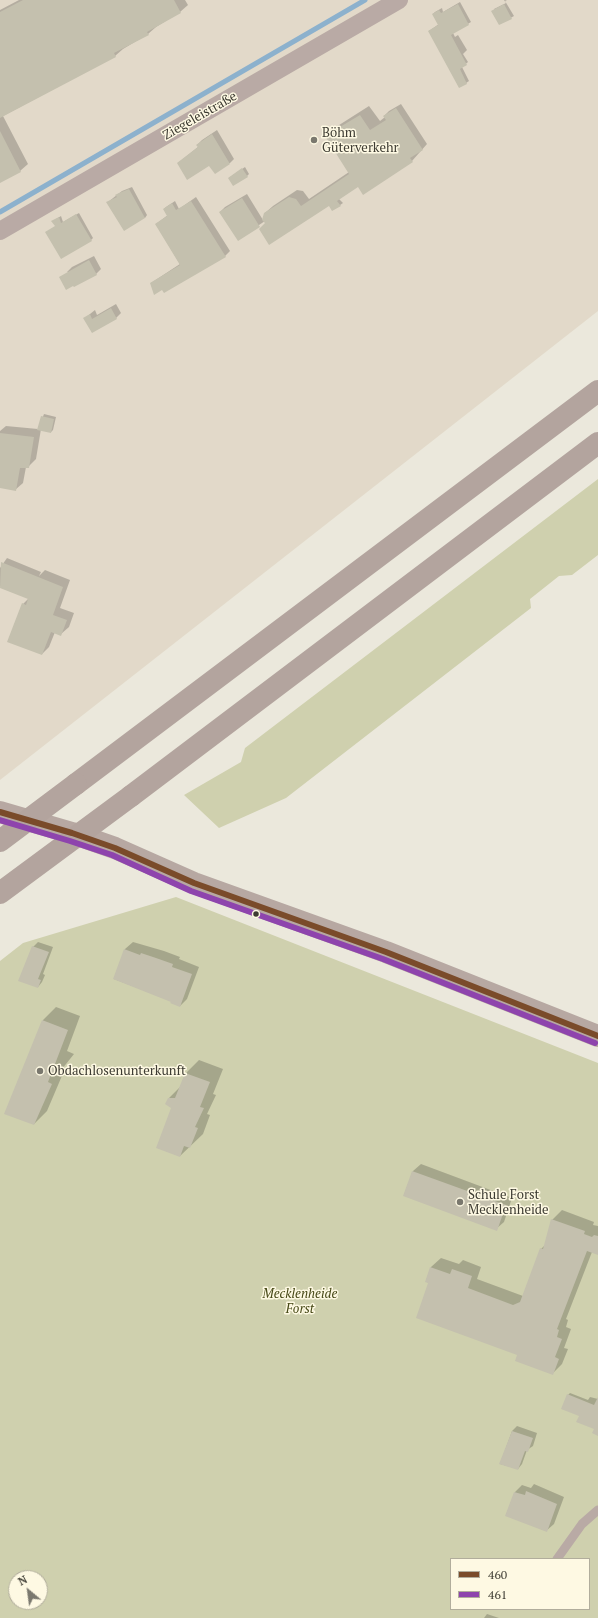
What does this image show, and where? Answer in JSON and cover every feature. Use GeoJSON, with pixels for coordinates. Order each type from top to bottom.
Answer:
{"type":"FeatureCollection","features":[{"type":"Feature","properties":{"kind":"highway"},"geometry":{"type":"LineString","coordinates":[[0,841],[598,391]]}},
{"type":"Feature","properties":{"kind":"highway"},"geometry":{"type":"LineString","coordinates":[[0,893],[598,443]]}},
{"type":"Feature","properties":{"kind":"main road"},"geometry":{"type":"LineString","coordinates":[[0,812],[35,824],[72,833],[115,848],[194,883],[386,952],[598,1036]]}},
{"type":"Feature","properties":{"kind":"street","name":"Ziegeleistraße"},"geometry":{"type":"LineString","coordinates":[[0,231],[399,0]]}},
{"type":"Feature","properties":{"kind":"lane"},"geometry":{"type":"LineString","coordinates":[[558,1558],[582,1524],[598,1510]]}},
{"type":"Feature","properties":{"kind":"shaded area"},"geometry":{"type":"Polygon","coordinates":[[[0,0],[598,0],[598,311],[0,780],[0,0]]]}},
{"type":"Feature","properties":{"kind":"green space"},"geometry":{"type":"Polygon","coordinates":[[[598,479],[598,555],[572,575],[559,576],[530,599],[531,608],[286,798],[219,828],[184,795],[241,762],[245,748],[598,479]]]}},
{"type":"Feature","properties":{"kind":"green space","name":"Mecklenheide Forst"},"geometry":{"type":"Polygon","coordinates":[[[176,897],[598,1063],[598,1618],[0,1618],[0,961],[23,943],[176,897]]]}},
{"type":"Feature","properties":{"kind":"building"},"geometry":{"type":"Polygon","coordinates":[[[23,0],[174,0],[181,13],[147,32],[149,35],[114,53],[116,57],[0,118],[0,12],[23,0]]]}},
{"type":"Feature","properties":{"kind":"building"},"geometry":{"type":"Polygon","coordinates":[[[458,4],[469,25],[451,35],[467,65],[460,69],[467,84],[459,88],[428,31],[438,25],[432,14],[439,10],[441,13],[458,4]]]}},
{"type":"Feature","properties":{"kind":"building"},"geometry":{"type":"Polygon","coordinates":[[[504,4],[512,19],[499,25],[491,11],[504,4]]]}},
{"type":"Feature","properties":{"kind":"building"},"geometry":{"type":"Polygon","coordinates":[[[396,108],[423,150],[410,158],[413,162],[363,195],[358,187],[337,201],[341,206],[332,211],[329,206],[269,245],[259,229],[265,223],[262,220],[264,213],[289,197],[296,199],[301,206],[349,174],[325,136],[360,115],[370,130],[386,120],[383,116],[396,108]]]}},
{"type":"Feature","properties":{"kind":"building"},"geometry":{"type":"Polygon","coordinates":[[[0,131],[21,172],[0,183],[0,131]]]}},
{"type":"Feature","properties":{"kind":"building"},"geometry":{"type":"Polygon","coordinates":[[[212,134],[230,164],[215,174],[209,166],[187,180],[177,163],[198,147],[196,145],[212,134]]]}},
{"type":"Feature","properties":{"kind":"building"},"geometry":{"type":"Polygon","coordinates":[[[242,168],[248,177],[233,186],[228,178],[242,168]]]}},
{"type":"Feature","properties":{"kind":"building"},"geometry":{"type":"Polygon","coordinates":[[[129,189],[145,218],[124,231],[106,202],[117,197],[115,195],[129,189]]]}},
{"type":"Feature","properties":{"kind":"building"},"geometry":{"type":"Polygon","coordinates":[[[242,198],[260,227],[238,241],[219,212],[242,198]]]}},
{"type":"Feature","properties":{"kind":"building"},"geometry":{"type":"Polygon","coordinates":[[[191,201],[226,257],[164,293],[162,290],[154,295],[150,283],[180,265],[155,224],[167,216],[163,209],[172,203],[176,210],[191,201]]]}},
{"type":"Feature","properties":{"kind":"building"},"geometry":{"type":"Polygon","coordinates":[[[76,214],[92,241],[61,259],[45,232],[55,226],[51,221],[59,217],[61,223],[76,214]]]}},
{"type":"Feature","properties":{"kind":"building"},"geometry":{"type":"Polygon","coordinates":[[[89,260],[97,275],[66,290],[59,277],[89,260]]]}},
{"type":"Feature","properties":{"kind":"building"},"geometry":{"type":"Polygon","coordinates":[[[111,308],[117,319],[92,333],[83,318],[90,314],[92,319],[111,308]]]}},
{"type":"Feature","properties":{"kind":"building"},"geometry":{"type":"Polygon","coordinates":[[[41,416],[54,419],[51,433],[37,430],[41,416]]]}},
{"type":"Feature","properties":{"kind":"building"},"geometry":{"type":"Polygon","coordinates":[[[0,433],[34,437],[29,468],[20,468],[16,491],[0,488],[0,433]]]}},
{"type":"Feature","properties":{"kind":"building"},"geometry":{"type":"Polygon","coordinates":[[[1,562],[63,587],[53,615],[67,620],[61,636],[51,632],[42,655],[7,642],[22,603],[26,605],[28,599],[0,588],[1,562]]]}},
{"type":"Feature","properties":{"kind":"building"},"geometry":{"type":"Polygon","coordinates":[[[32,946],[49,952],[38,979],[41,980],[38,988],[18,981],[32,946]]]}},
{"type":"Feature","properties":{"kind":"building"},"geometry":{"type":"Polygon","coordinates":[[[124,949],[173,964],[172,967],[192,974],[180,1007],[113,979],[124,949]]]}},
{"type":"Feature","properties":{"kind":"building","name":"Obdachlosenunterkunft"},"geometry":{"type":"Polygon","coordinates":[[[42,1020],[68,1030],[55,1064],[61,1068],[59,1075],[56,1076],[51,1074],[48,1082],[52,1084],[34,1125],[4,1114],[42,1020]]]}},
{"type":"Feature","properties":{"kind":"building","name":"Obdachlosenunterkunft"},"geometry":{"type":"Polygon","coordinates":[[[185,1073],[210,1082],[200,1107],[204,1108],[195,1127],[198,1128],[190,1148],[184,1146],[180,1157],[156,1148],[171,1108],[165,1104],[168,1098],[175,1098],[185,1073]]]}},
{"type":"Feature","properties":{"kind":"building"},"geometry":{"type":"Polygon","coordinates":[[[412,1171],[506,1205],[497,1231],[403,1196],[412,1171]]]}},
{"type":"Feature","properties":{"kind":"building"},"geometry":{"type":"Polygon","coordinates":[[[551,1219],[585,1231],[584,1234],[592,1237],[594,1235],[598,1236],[598,1255],[587,1251],[557,1329],[559,1330],[557,1337],[562,1339],[555,1357],[559,1359],[553,1375],[515,1361],[517,1355],[416,1318],[428,1283],[425,1282],[430,1267],[450,1274],[452,1269],[472,1276],[468,1288],[513,1305],[520,1302],[540,1248],[543,1249],[551,1219]]]}},
{"type":"Feature","properties":{"kind":"building"},"geometry":{"type":"Polygon","coordinates":[[[567,1394],[594,1405],[598,1397],[598,1436],[592,1433],[594,1429],[576,1422],[579,1416],[561,1409],[567,1394]]]}},
{"type":"Feature","properties":{"kind":"building"},"geometry":{"type":"Polygon","coordinates":[[[512,1431],[533,1438],[528,1452],[525,1451],[518,1470],[499,1464],[512,1431]]]}},
{"type":"Feature","properties":{"kind":"building"},"geometry":{"type":"Polygon","coordinates":[[[526,1491],[557,1504],[547,1532],[505,1516],[514,1492],[525,1495],[526,1491]]]}},
{"type":"Feature","properties":{"kind":"waterway"},"geometry":{"type":"LineString","coordinates":[[0,212],[365,0]]}},
{"type":"Feature","properties":{"kind":"transit line","name":"460"},"geometry":{"type":"LineString","coordinates":[[0,812],[72,833],[115,848],[194,883],[386,952],[598,1036]]}},
{"type":"Feature","properties":{"kind":"transit line","name":"461"},"geometry":{"type":"LineString","coordinates":[[0,820],[112,855],[191,891],[383,959],[595,1043]]}},
{"type":"Feature","properties":{"kind":"place","name":"Böhm Güterverkehr"},"geometry":{"type":"Point","coordinates":[314,140]}},
{"type":"Feature","properties":{"kind":"place","name":"Obdachlosenunterkunft"},"geometry":{"type":"Point","coordinates":[40,1071]}},
{"type":"Feature","properties":{"kind":"place","name":"Schule Forst Mecklenheide"},"geometry":{"type":"Point","coordinates":[460,1202]}}]}
